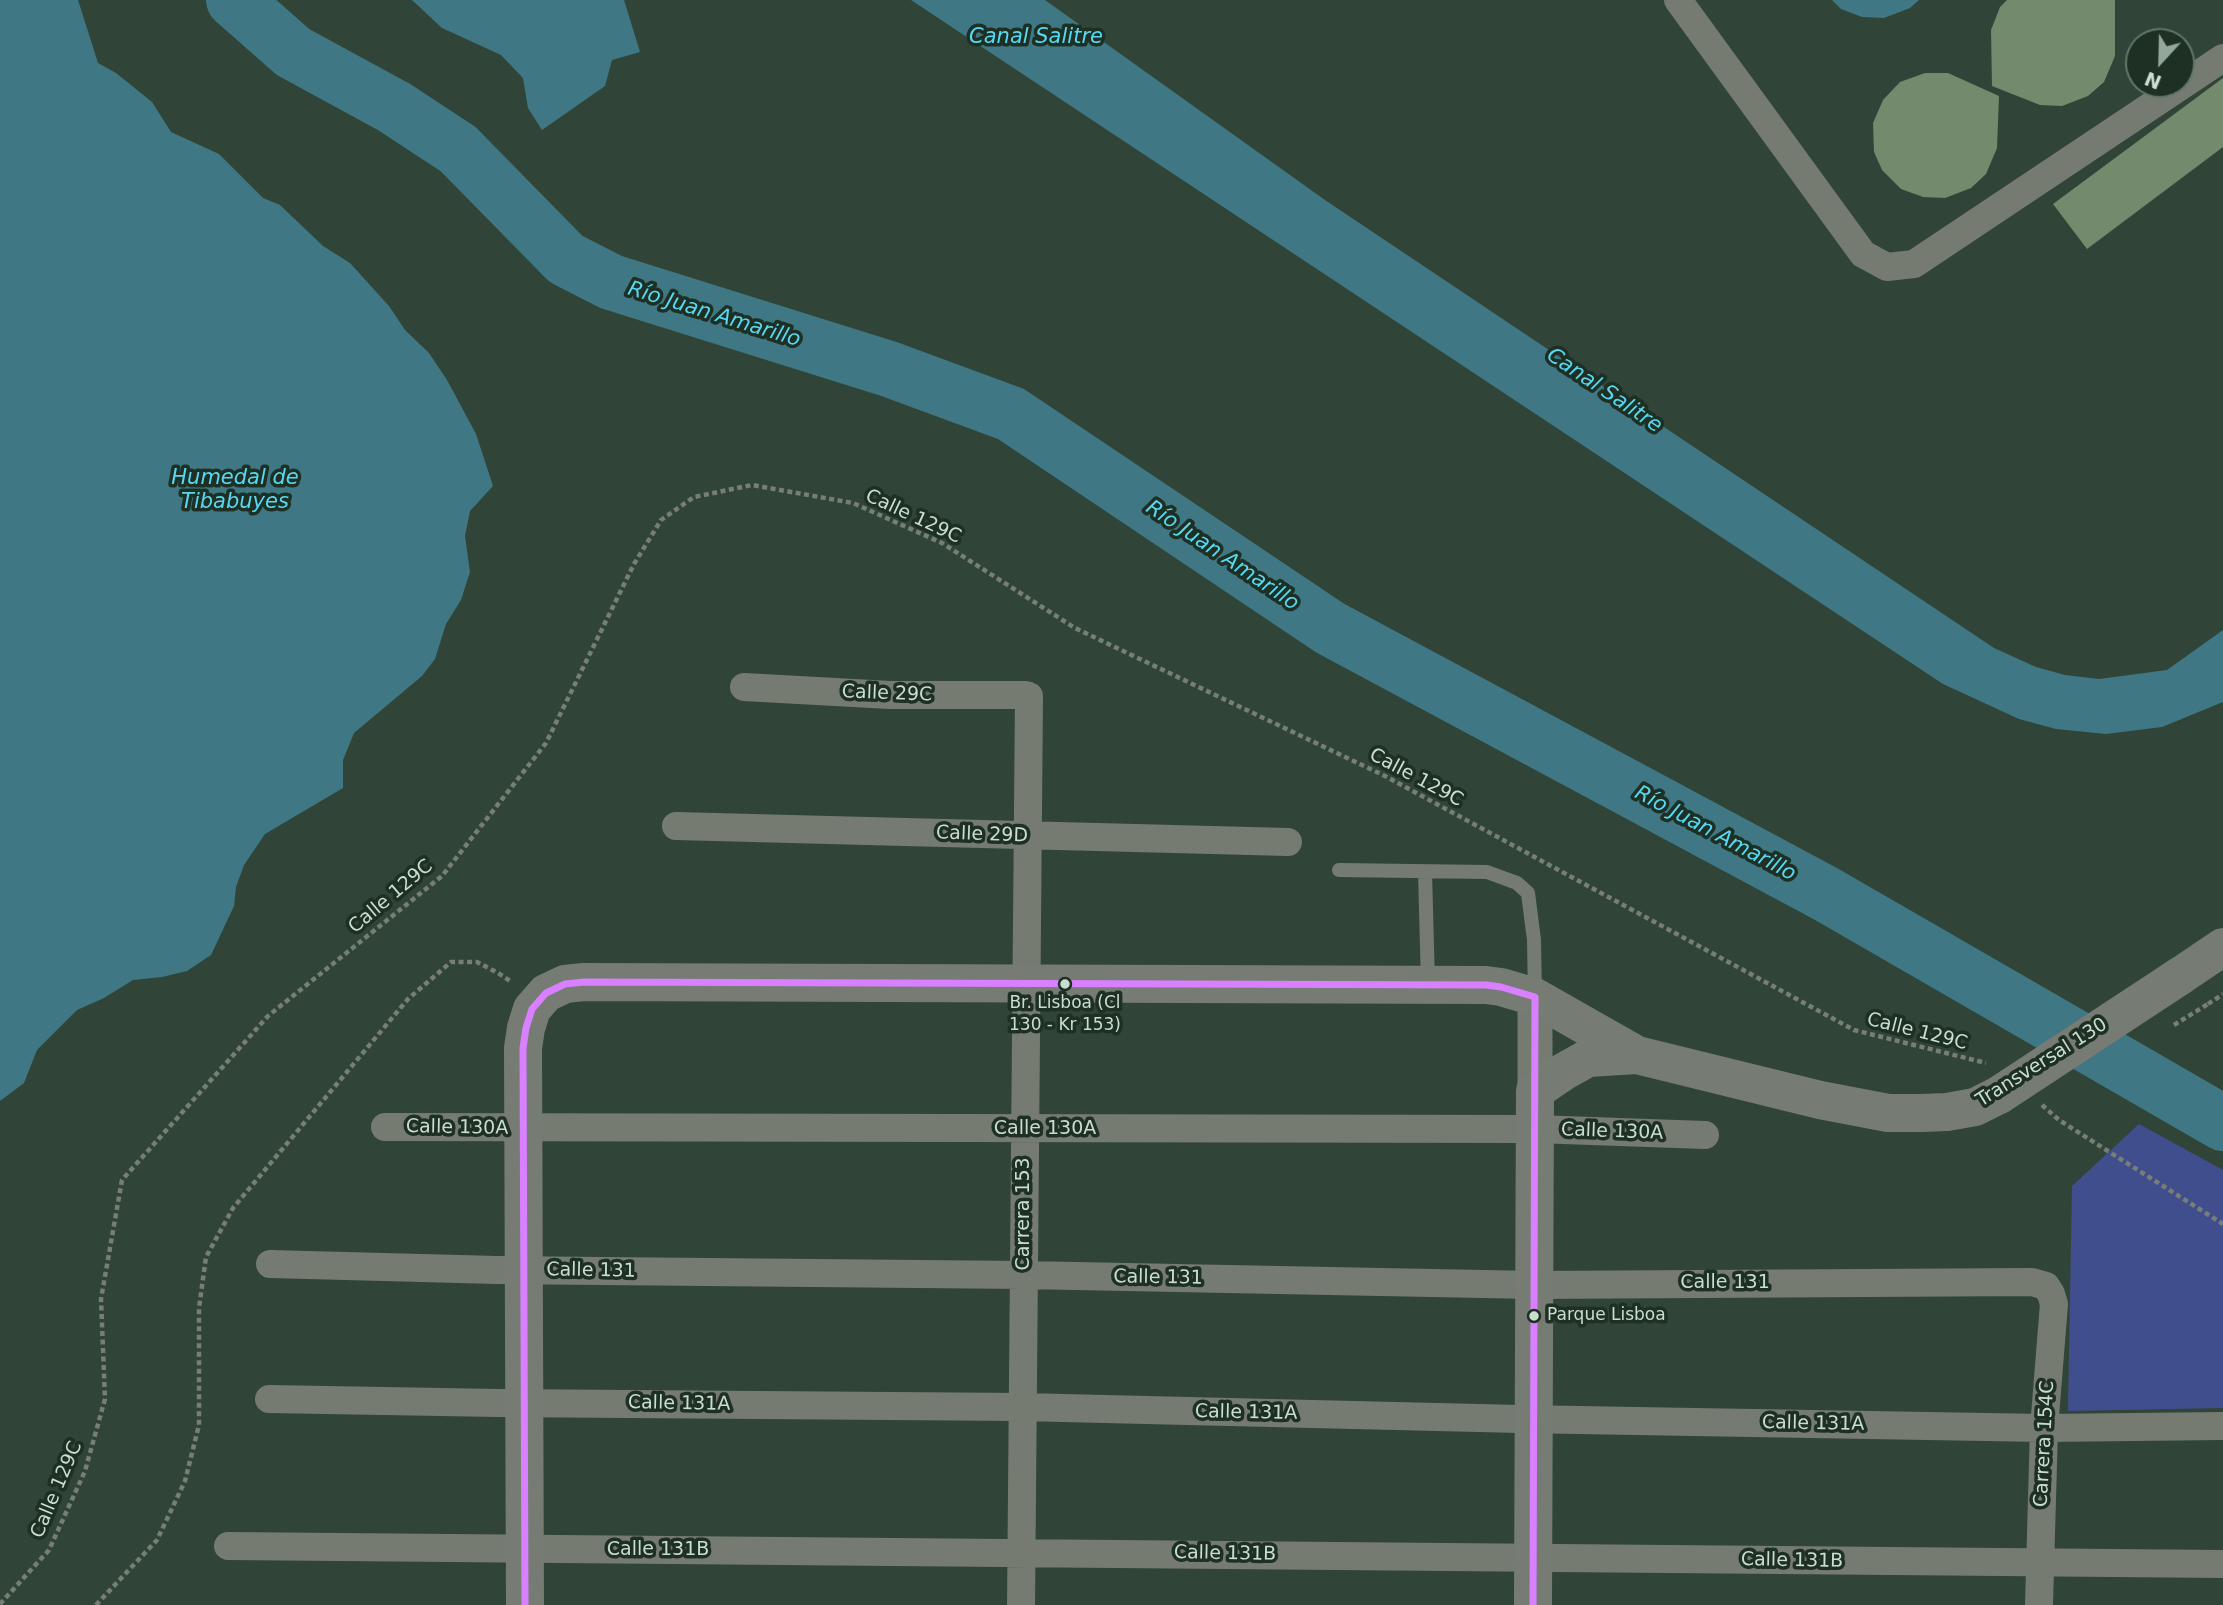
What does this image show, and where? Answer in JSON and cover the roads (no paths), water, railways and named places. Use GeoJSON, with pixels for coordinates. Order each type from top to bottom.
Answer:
{"type":"FeatureCollection","features":[{"type":"Feature","properties":{"kind":"main road","name":"Transversal 130"},"geometry":{"type":"LineString","coordinates":[[523,1129],[523,1048],[526,1028],[532,1009],[546,993],[565,984],[1026,983],[1501,987],[1535,997],[1637,1055],[1820,1100],[1888,1113],[1947,1112],[1975,1107],[1999,1081],[2180,976],[2223,947]]}},
{"type":"Feature","properties":{"kind":"main road","name":"Transversal 130"},"geometry":{"type":"LineString","coordinates":[[1535,1091],[1588,1058],[1637,1055]]}},
{"type":"Feature","properties":{"kind":"main road"},"geometry":{"type":"LineString","coordinates":[[1533,1605],[1535,1091]]}},
{"type":"Feature","properties":{"kind":"main road"},"geometry":{"type":"LineString","coordinates":[[523,1129],[525,1605]]}},
{"type":"Feature","properties":{"kind":"street"},"geometry":{"type":"LineString","coordinates":[[1679,0],[1863,254],[1887,267],[1914,264],[2223,58]]}},
{"type":"Feature","properties":{"kind":"street","name":"Calle 29C"},"geometry":{"type":"LineString","coordinates":[[744,687],[890,695],[1029,696]]}},
{"type":"Feature","properties":{"kind":"street","name":"Carrera 153"},"geometry":{"type":"LineString","coordinates":[[1021,1605],[1029,696]]}},
{"type":"Feature","properties":{"kind":"street","name":"Calle 29D"},"geometry":{"type":"LineString","coordinates":[[676,826],[1288,842]]}},
{"type":"Feature","properties":{"kind":"street"},"geometry":{"type":"LineString","coordinates":[[1535,997],[1535,1091]]}},
{"type":"Feature","properties":{"kind":"street","name":"Calle 130A"},"geometry":{"type":"LineString","coordinates":[[385,1128],[1535,1129],[1705,1135]]}},
{"type":"Feature","properties":{"kind":"street","name":"Calle 131"},"geometry":{"type":"LineString","coordinates":[[270,1264],[1534,1285],[2014,1281],[2046,1286]]}},
{"type":"Feature","properties":{"kind":"street","name":"Carrera 154C"},"geometry":{"type":"LineString","coordinates":[[2039,1605],[2044,1428],[2054,1304],[2046,1286]]}},
{"type":"Feature","properties":{"kind":"street","name":"Calle 131A"},"geometry":{"type":"LineString","coordinates":[[269,1399],[1022,1407],[2044,1428],[2223,1426]]}},
{"type":"Feature","properties":{"kind":"street","name":"Calle 131B"},"geometry":{"type":"LineString","coordinates":[[228,1546],[2223,1564]]}},
{"type":"Feature","properties":{"kind":"lane"},"geometry":{"type":"LineString","coordinates":[[1339,870],[1487,872],[1517,883],[1528,892],[1534,940],[1535,997]]}},
{"type":"Feature","properties":{"kind":"lane"},"geometry":{"type":"LineString","coordinates":[[1425,872],[1428,985]]}},
{"type":"Feature","properties":{"kind":"water","name":"Humedal de Tibabuyes"},"geometry":{"type":"Polygon","coordinates":[[[0,0],[78,0],[98,63],[116,73],[152,102],[171,132],[219,154],[263,198],[280,205],[323,246],[350,263],[389,306],[405,330],[429,353],[447,380],[476,434],[493,486],[470,511],[465,536],[470,572],[461,600],[446,624],[435,659],[422,676],[354,733],[343,760],[343,788],[265,834],[244,865],[236,887],[234,906],[211,955],[187,971],[133,980],[104,998],[77,1010],[37,1050],[24,1083],[0,1101],[0,0]]]}},
{"type":"Feature","properties":{"kind":"water"},"geometry":{"type":"Polygon","coordinates":[[[412,0],[624,0],[640,52],[612,60],[605,86],[542,130],[528,108],[523,78],[501,55],[442,28],[412,0]]]}},
{"type":"Feature","properties":{"kind":"water","name":"Canal Salitre"},"geometry":{"type":"Polygon","coordinates":[[[911,0],[1045,0],[1325,200],[1994,648],[2036,667],[2065,675],[2099,679],[2167,670],[2223,630],[2223,702],[2162,727],[2106,734],[2056,729],[2019,719],[1943,684],[911,0]]]}},
{"type":"Feature","properties":{"kind":"water"},"geometry":{"type":"Polygon","coordinates":[[[1832,0],[1919,0],[1910,8],[1884,18],[1862,17],[1841,9],[1832,0]]]}},
{"type":"Feature","properties":{"kind":"waterway","name":"Río Juan Amarillo"},"geometry":{"type":"LineString","coordinates":[[234,0],[293,52],[394,107],[458,149],[566,259],[611,282],[889,369],[1011,414],[1330,628],[1826,894],[2223,1123]]}},
{"type":"Feature","properties":{"kind":"place","name":"Br. Lisboa (Cl 130 - Kr 153)"},"geometry":{"type":"Point","coordinates":[1065,984]}},
{"type":"Feature","properties":{"kind":"place","name":"Parque Lisboa"},"geometry":{"type":"Point","coordinates":[1534,1316]}}]}
